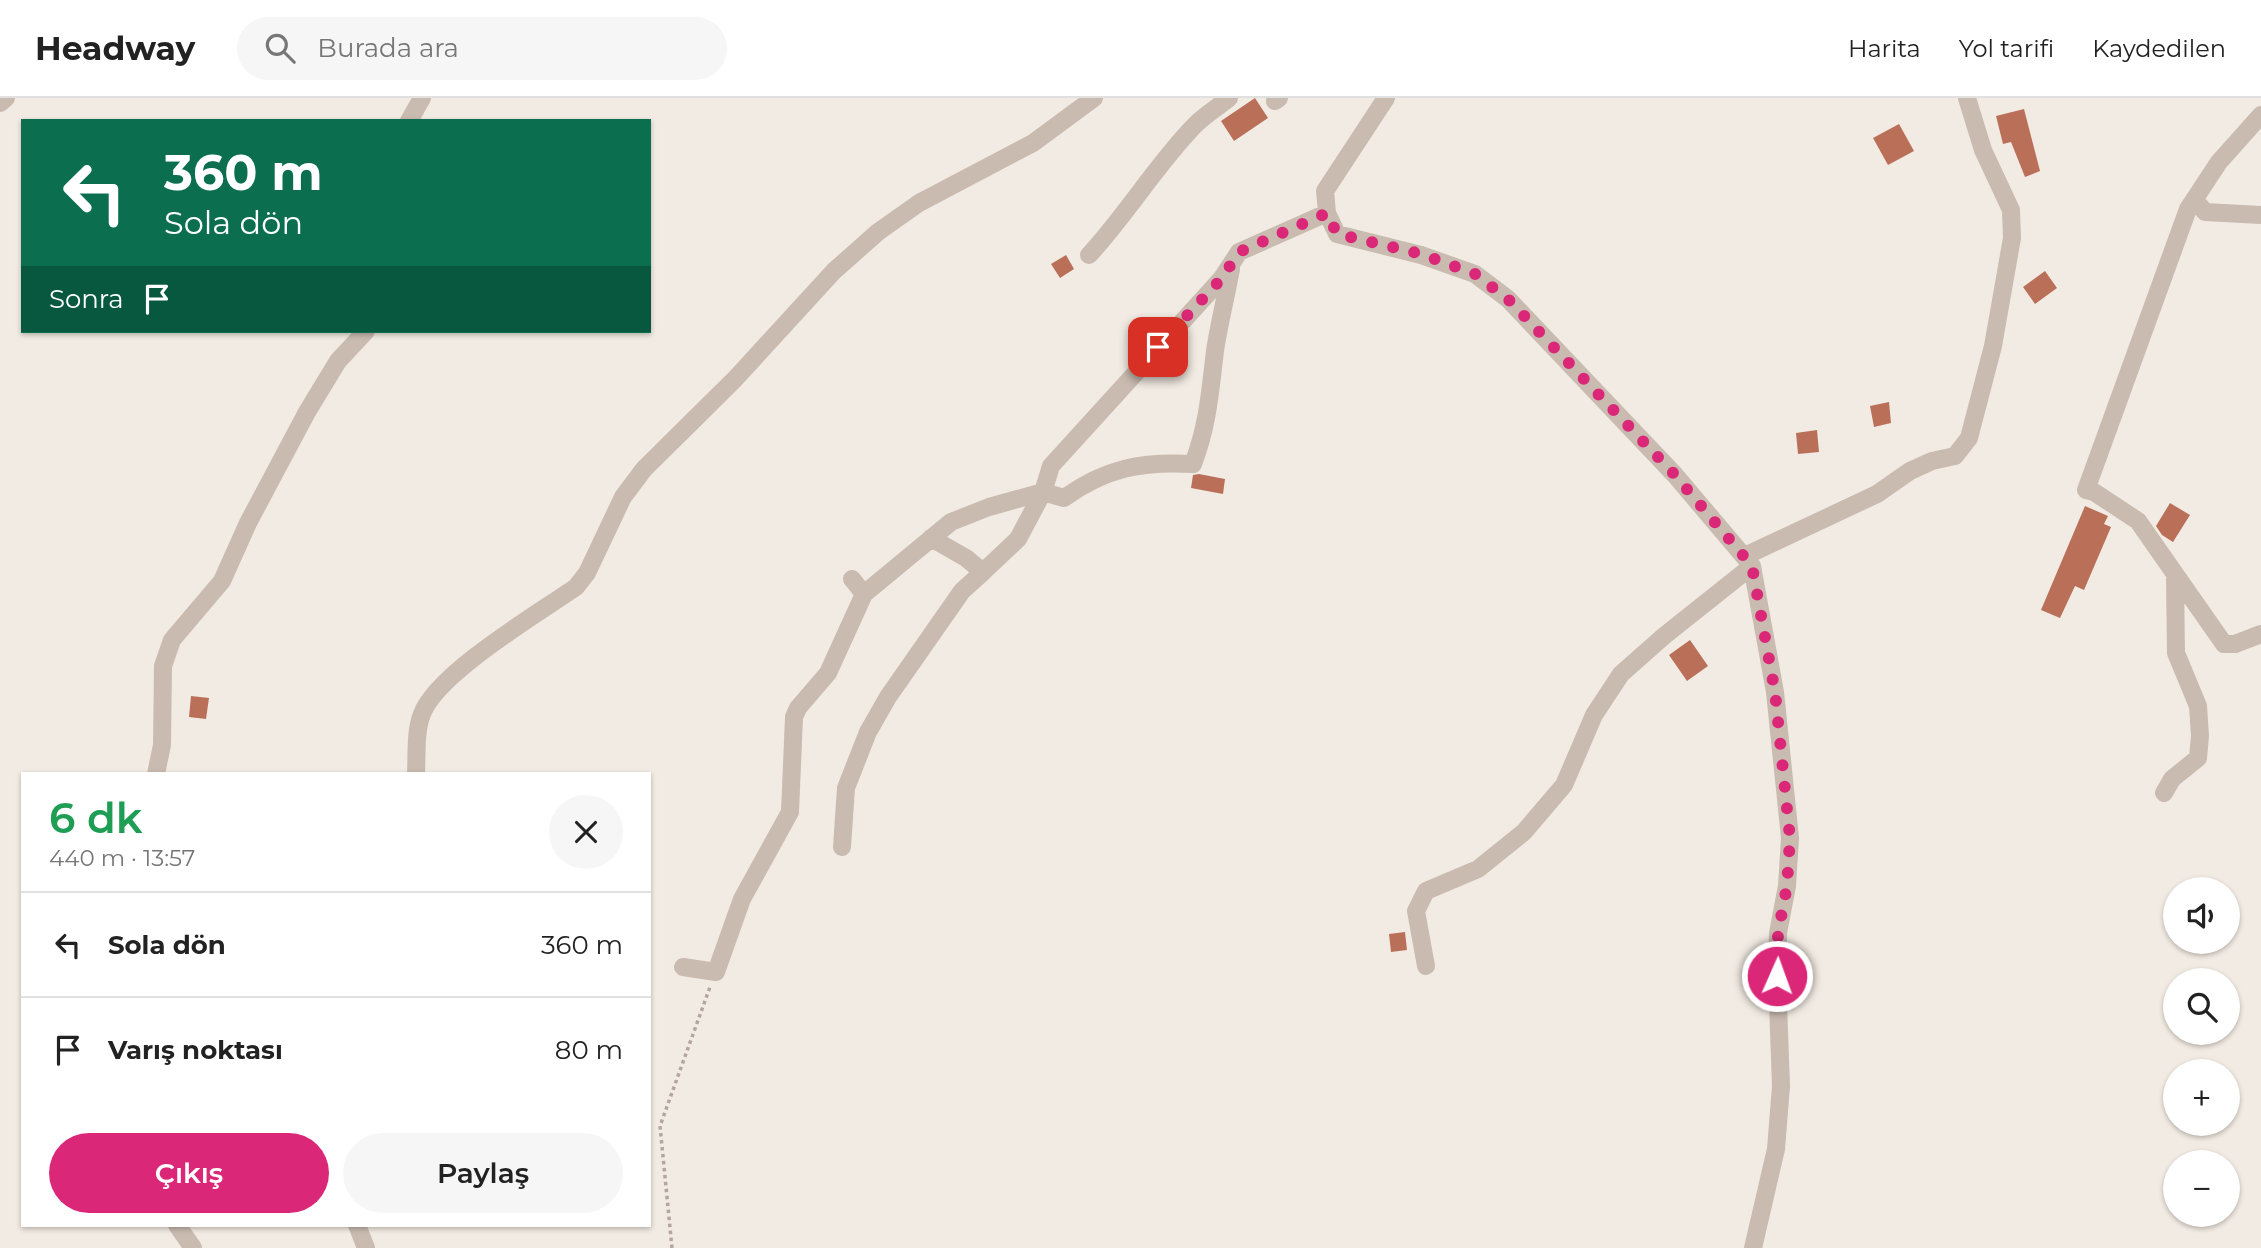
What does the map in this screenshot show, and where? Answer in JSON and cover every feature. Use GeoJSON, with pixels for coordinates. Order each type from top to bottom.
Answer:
{"type":"FeatureCollection","features":[{"type":"Feature","properties":{"kind":"street"},"geometry":{"type":"LineString","coordinates":[[0,103],[6,98]]}},
{"type":"Feature","properties":{"kind":"street"},"geometry":{"type":"LineString","coordinates":[[410,119],[422,98]]}},
{"type":"Feature","properties":{"kind":"street"},"geometry":{"type":"LineString","coordinates":[[416,772],[421,714],[438,690],[466,664],[576,587],[587,573],[623,496],[644,469],[735,379],[834,271],[878,232],[919,203],[1033,143],[1094,98]]}},
{"type":"Feature","properties":{"kind":"street"},"geometry":{"type":"LineString","coordinates":[[1089,255],[1110,232],[1170,153],[1197,123],[1230,98]]}},
{"type":"Feature","properties":{"kind":"street"},"geometry":{"type":"LineString","coordinates":[[1386,98],[1325,191],[1327,213],[1337,234],[1421,254],[1475,274],[1508,299],[1675,475],[1748,561],[1775,692],[1790,838],[1787,886],[1778,933],[1781,1086],[1776,1149],[1753,1248]]}},
{"type":"Feature","properties":{"kind":"street"},"geometry":{"type":"LineString","coordinates":[[1426,966],[1416,911],[1426,891],[1478,869],[1524,832],[1564,785],[1594,715],[1621,674],[1748,561],[1877,494],[1910,471],[1932,460],[1955,456],[1969,438],[1993,346],[2012,238],[2011,210],[1983,150],[1967,98]]}},
{"type":"Feature","properties":{"kind":"street"},"geometry":{"type":"LineString","coordinates":[[2261,115],[2220,162],[2195,200],[2176,239],[2171,261],[2087,498],[2094,492],[2138,521],[2175,579],[2224,644],[2235,644],[2261,634]]}},
{"type":"Feature","properties":{"kind":"street"},"geometry":{"type":"LineString","coordinates":[[2195,200],[2205,212],[2261,215]]}},
{"type":"Feature","properties":{"kind":"street"},"geometry":{"type":"LineString","coordinates":[[842,847],[846,788],[867,732],[888,697],[962,591],[1018,539],[1043,492],[1051,466],[1222,278],[1239,252],[1327,213]]}},
{"type":"Feature","properties":{"kind":"street"},"geometry":{"type":"LineString","coordinates":[[683,967],[716,971],[756,869],[776,842],[790,812],[794,717],[798,708],[828,673],[864,594],[951,522],[989,507],[1043,492],[1064,498],[1082,486],[1122,468],[1156,462],[1193,464],[1203,440],[1211,404],[1216,350],[1232,263]]}},
{"type":"Feature","properties":{"kind":"street"},"geometry":{"type":"LineString","coordinates":[[156,772],[162,745],[163,666],[172,640],[222,581],[248,523],[307,412],[338,361],[364,333]]}},
{"type":"Feature","properties":{"kind":"street"},"geometry":{"type":"LineString","coordinates":[[931,538],[967,558],[983,572]]}},
{"type":"Feature","properties":{"kind":"street"},"geometry":{"type":"LineString","coordinates":[[852,579],[864,594]]}},
{"type":"Feature","properties":{"kind":"street"},"geometry":{"type":"LineString","coordinates":[[2164,793],[2172,779],[2198,758],[2200,736],[2198,706],[2176,653],[2175,579]]}},
{"type":"Feature","properties":{"kind":"street"},"geometry":{"type":"LineString","coordinates":[[178,1227],[193,1248]]}},
{"type":"Feature","properties":{"kind":"street"},"geometry":{"type":"LineString","coordinates":[[358,1227],[366,1248]]}},
{"type":"Feature","properties":{"kind":"path"},"geometry":{"type":"LineString","coordinates":[[672,1248],[660,1126],[716,971]]}},
{"type":"Feature","properties":{"kind":"building"},"geometry":{"type":"Polygon","coordinates":[[[1255,98],[1268,118],[1234,141],[1221,121],[1255,98]]]}},
{"type":"Feature","properties":{"kind":"building"},"geometry":{"type":"Polygon","coordinates":[[[2024,109],[2040,171],[2025,177],[2011,142],[2003,144],[1996,116],[2024,109]]]}},
{"type":"Feature","properties":{"kind":"building"},"geometry":{"type":"Polygon","coordinates":[[[1899,124],[1914,151],[1888,165],[1873,138],[1899,124]]]}},
{"type":"Feature","properties":{"kind":"building"},"geometry":{"type":"Polygon","coordinates":[[[1066,255],[1074,269],[1060,278],[1051,264],[1066,255]]]}},
{"type":"Feature","properties":{"kind":"building"},"geometry":{"type":"Polygon","coordinates":[[[2045,271],[2057,288],[2035,304],[2023,287],[2045,271]]]}},
{"type":"Feature","properties":{"kind":"building"},"geometry":{"type":"Polygon","coordinates":[[[1889,402],[1891,423],[1874,427],[1870,406],[1889,402]]]}},
{"type":"Feature","properties":{"kind":"building"},"geometry":{"type":"Polygon","coordinates":[[[1817,430],[1819,452],[1798,454],[1796,433],[1817,430]]]}},
{"type":"Feature","properties":{"kind":"building"},"geometry":{"type":"Polygon","coordinates":[[[1193,475],[1225,479],[1223,494],[1191,488],[1193,475]]]}},
{"type":"Feature","properties":{"kind":"building"},"geometry":{"type":"Polygon","coordinates":[[[2170,503],[2190,515],[2173,542],[2162,535],[2156,526],[2170,503]]]}},
{"type":"Feature","properties":{"kind":"building"},"geometry":{"type":"Polygon","coordinates":[[[2085,506],[2108,516],[2104,524],[2111,527],[2084,590],[2075,586],[2060,618],[2041,610],[2085,506]]]}},
{"type":"Feature","properties":{"kind":"building"},"geometry":{"type":"Polygon","coordinates":[[[1690,640],[1708,666],[1687,681],[1669,655],[1690,640]]]}},
{"type":"Feature","properties":{"kind":"building"},"geometry":{"type":"Polygon","coordinates":[[[191,696],[209,698],[206,719],[189,717],[191,696]]]}},
{"type":"Feature","properties":{"kind":"building"},"geometry":{"type":"Polygon","coordinates":[[[1405,932],[1407,950],[1391,952],[1389,934],[1405,932]]]}},
{"type":"Feature","properties":{"kind":"route"},"geometry":{"type":"LineString","coordinates":[[1158,347],[1222,278],[1239,252],[1327,213],[1337,234],[1421,254],[1475,274],[1508,299],[1675,475],[1752,566],[1775,692],[1790,838],[1787,886],[1778,933],[1777,976]]}}]}
